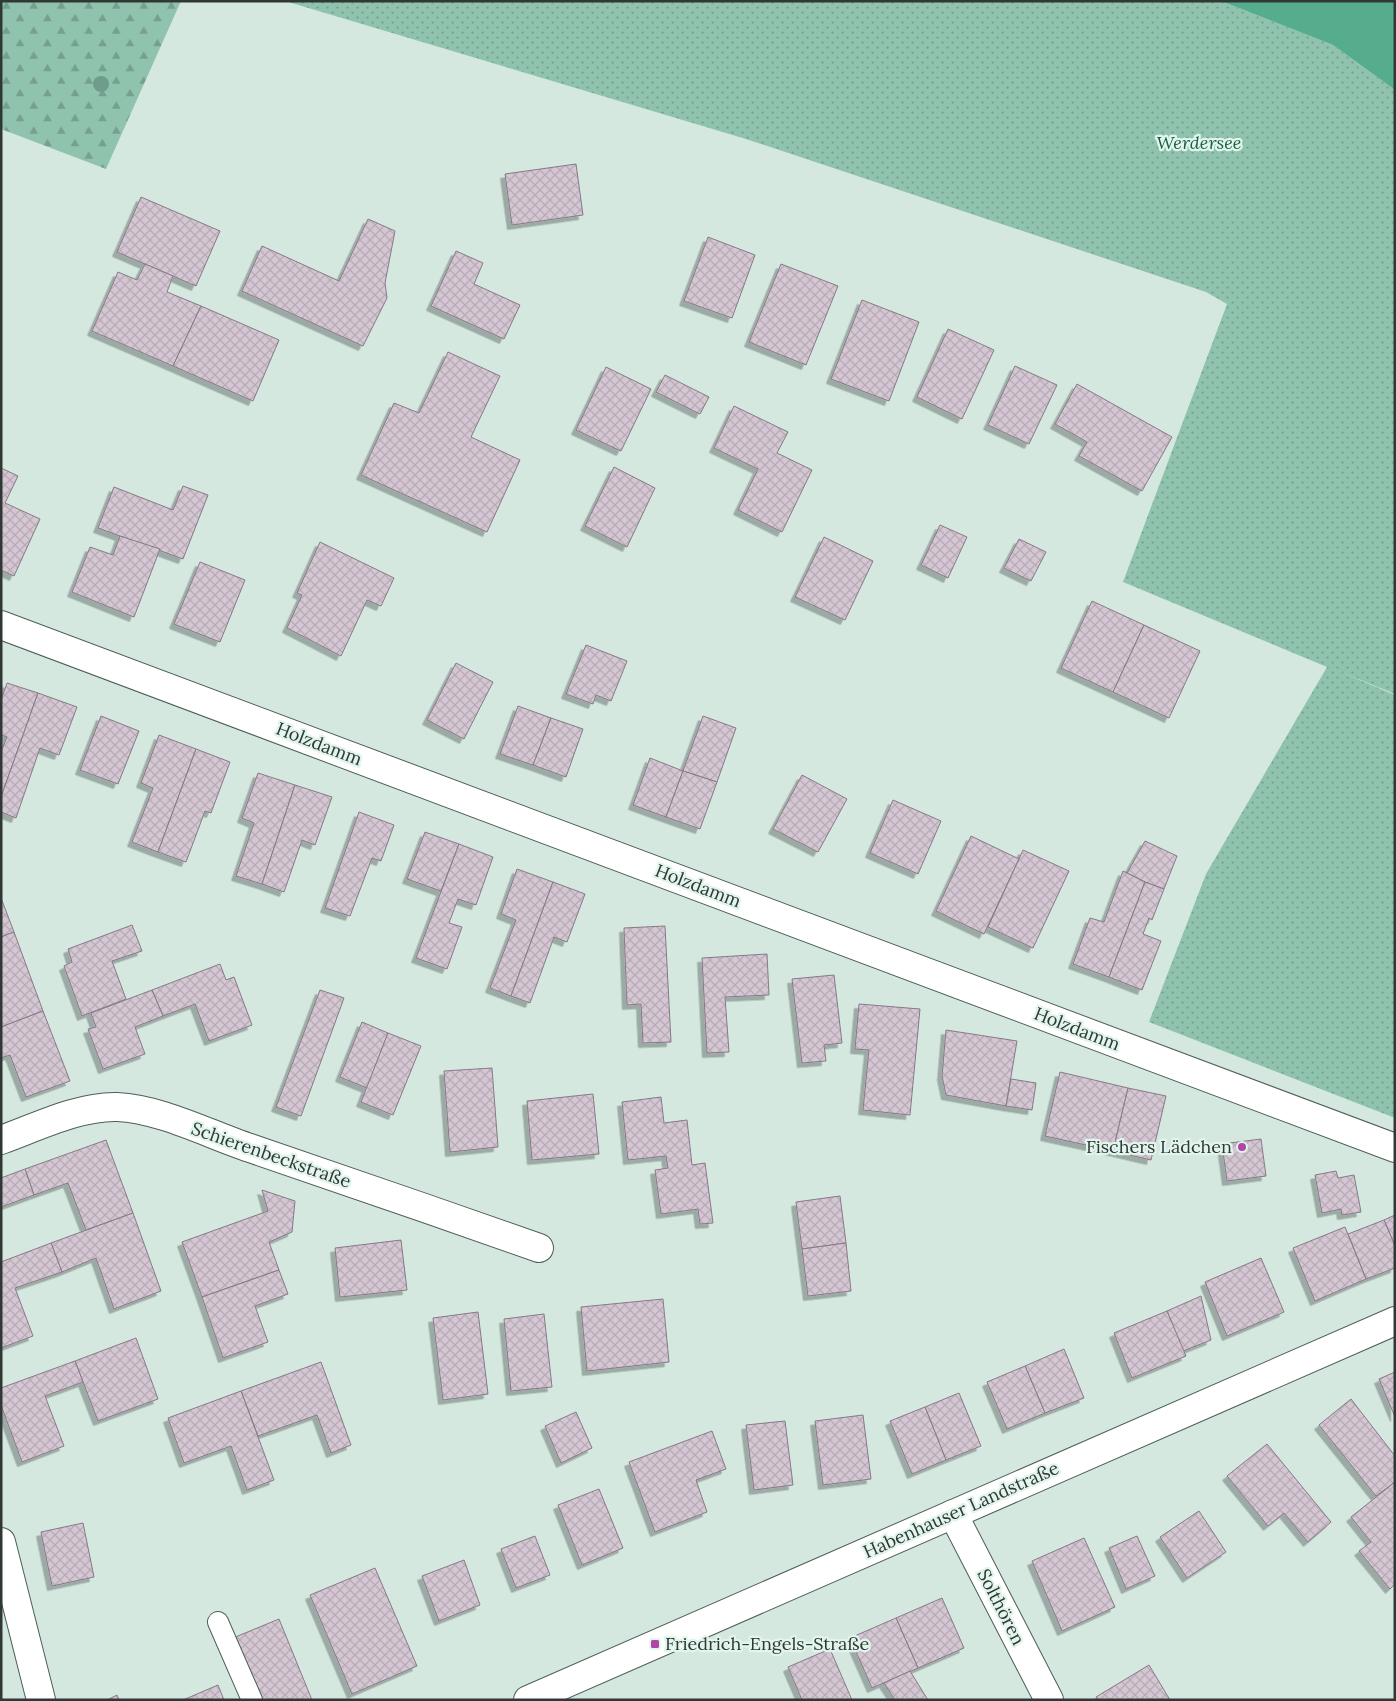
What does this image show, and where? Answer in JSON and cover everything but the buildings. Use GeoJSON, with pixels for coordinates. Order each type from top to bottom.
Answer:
{"type":"FeatureCollection","features":[{"type":"Feature","properties":{"kind":"street","name":"Holzdamm"},"geometry":{"type":"LineString","coordinates":[[1,625],[1395,1148]]}},
{"type":"Feature","properties":{"kind":"street","name":"Schierenbeckstraße"},"geometry":{"type":"LineString","coordinates":[[1,1140],[79,1112],[117,1107],[147,1110],[238,1144],[539,1248]]}},
{"type":"Feature","properties":{"kind":"street","name":"Habenhauser Landstraße"},"geometry":{"type":"LineString","coordinates":[[528,1700],[1395,1321]]}},
{"type":"Feature","properties":{"kind":"street","name":"Solthören"},"geometry":{"type":"LineString","coordinates":[[952,1514],[1049,1700]]}},
{"type":"Feature","properties":{"kind":"street"},"geometry":{"type":"LineString","coordinates":[[1,1542],[42,1700]]}},
{"type":"Feature","properties":{"kind":"lane"},"geometry":{"type":"LineString","coordinates":[[218,1622],[252,1700]]}},
{"type":"Feature","properties":{"kind":"green space"},"geometry":{"type":"Polygon","coordinates":[[[1,1],[181,1],[106,169],[1,129],[1,1]]]}},
{"type":"Feature","properties":{"kind":"green space","name":"Werdersee"},"geometry":{"type":"Polygon","coordinates":[[[285,1],[1221,1],[1333,45],[1395,90],[1395,694],[1336,670],[1395,695],[1395,1118],[1149,1022],[1206,874],[1327,667],[1123,582],[1227,304],[1206,292],[746,139],[285,1]]]}},
{"type":"Feature","properties":{"kind":"shaded area"},"geometry":{"type":"Polygon","coordinates":[[[1221,1],[1395,1],[1395,90],[1333,45],[1221,1]]]}},
{"type":"Feature","properties":{"kind":"place","name":"Fischers Lädchen"},"geometry":{"type":"Point","coordinates":[1242,1147]}},
{"type":"Feature","properties":{"kind":"place","name":"Friedrich-Engels-Straße"},"geometry":{"type":"Point","coordinates":[655,1644]}}]}
